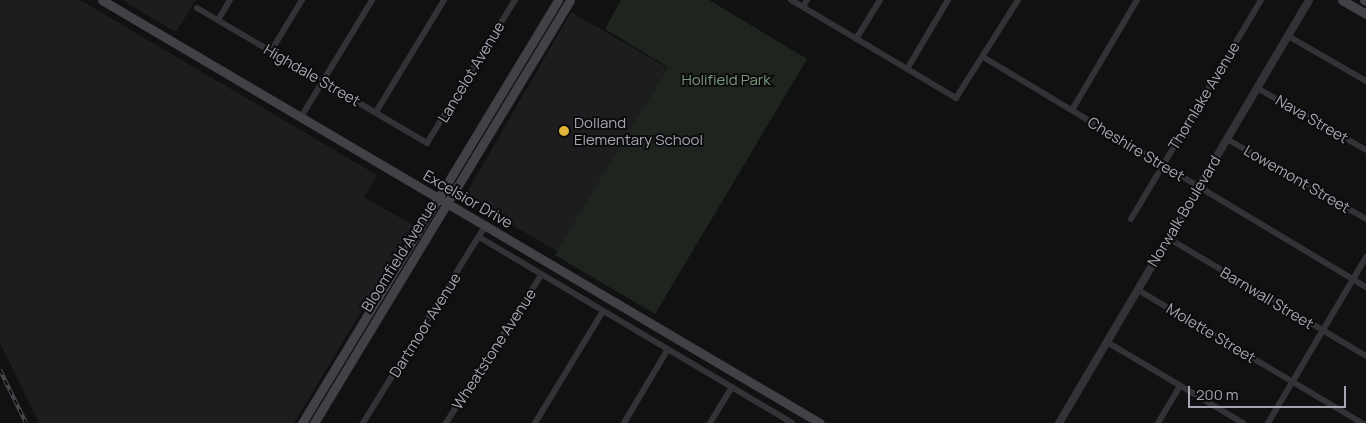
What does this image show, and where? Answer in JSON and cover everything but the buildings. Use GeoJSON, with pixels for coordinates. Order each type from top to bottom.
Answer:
{"type":"FeatureCollection","features":[{"type":"Feature","properties":{"kind":"main road","name":"Excelsior Drive"},"geometry":{"type":"LineString","coordinates":[[102,0],[820,423]]}},
{"type":"Feature","properties":{"kind":"main road","name":"Bloomfield Avenue"},"geometry":{"type":"LineString","coordinates":[[314,423],[558,0]]}},
{"type":"Feature","properties":{"kind":"main road","name":"Bloomfield Avenue"},"geometry":{"type":"LineString","coordinates":[[302,423],[570,0]]}},
{"type":"Feature","properties":{"kind":"main road"},"geometry":{"type":"LineString","coordinates":[[1342,0],[1366,14]]}},
{"type":"Feature","properties":{"kind":"street"},"geometry":{"type":"LineString","coordinates":[[218,20],[230,0]]}},
{"type":"Feature","properties":{"kind":"street"},"geometry":{"type":"LineString","coordinates":[[271,51],[302,0]]}},
{"type":"Feature","properties":{"kind":"street"},"geometry":{"type":"LineString","coordinates":[[301,117],[372,0]]}},
{"type":"Feature","properties":{"kind":"street"},"geometry":{"type":"LineString","coordinates":[[376,112],[444,0]]}},
{"type":"Feature","properties":{"kind":"street","name":"Lancelot Avenue"},"geometry":{"type":"LineString","coordinates":[[427,143],[515,0]]}},
{"type":"Feature","properties":{"kind":"street"},"geometry":{"type":"LineString","coordinates":[[791,0],[956,98],[1018,0]]}},
{"type":"Feature","properties":{"kind":"street"},"geometry":{"type":"LineString","coordinates":[[803,7],[807,0]]}},
{"type":"Feature","properties":{"kind":"street"},"geometry":{"type":"LineString","coordinates":[[856,39],[880,0]]}},
{"type":"Feature","properties":{"kind":"street"},"geometry":{"type":"LineString","coordinates":[[907,69],[948,0]]}},
{"type":"Feature","properties":{"kind":"street"},"geometry":{"type":"LineString","coordinates":[[1072,110],[1137,0]]}},
{"type":"Feature","properties":{"kind":"street","name":"Thornlake Avenue"},"geometry":{"type":"LineString","coordinates":[[1131,218],[1261,0]]}},
{"type":"Feature","properties":{"kind":"street","name":"Norwalk Boulevard"},"geometry":{"type":"LineString","coordinates":[[1059,423],[1310,0]]}},
{"type":"Feature","properties":{"kind":"street","name":"Highdale Street"},"geometry":{"type":"LineString","coordinates":[[197,8],[427,143]]}},
{"type":"Feature","properties":{"kind":"street"},"geometry":{"type":"LineString","coordinates":[[1288,36],[1366,81]]}},
{"type":"Feature","properties":{"kind":"street","name":"Cheshire Street"},"geometry":{"type":"LineString","coordinates":[[983,58],[1366,287]]}},
{"type":"Feature","properties":{"kind":"street","name":"Nava Street"},"geometry":{"type":"LineString","coordinates":[[1257,88],[1366,150]]}},
{"type":"Feature","properties":{"kind":"street","name":"Lowemont Street"},"geometry":{"type":"LineString","coordinates":[[1227,139],[1366,219]]}},
{"type":"Feature","properties":{"kind":"street","name":"Dartmoor Avenue"},"geometry":{"type":"LineString","coordinates":[[363,423],[486,225]]}},
{"type":"Feature","properties":{"kind":"street","name":"Excelsior Drive"},"geometry":{"type":"LineString","coordinates":[[479,237],[792,423]]}},
{"type":"Feature","properties":{"kind":"street","name":"Barnwall Street"},"geometry":{"type":"LineString","coordinates":[[1168,238],[1366,356]]}},
{"type":"Feature","properties":{"kind":"street"},"geometry":{"type":"LineString","coordinates":[[1268,423],[1366,257]]}},
{"type":"Feature","properties":{"kind":"street","name":"Wheatstone Avenue"},"geometry":{"type":"LineString","coordinates":[[446,423],[542,274]]}},
{"type":"Feature","properties":{"kind":"street","name":"Molette Street"},"geometry":{"type":"LineString","coordinates":[[1138,290],[1362,423]]}},
{"type":"Feature","properties":{"kind":"street"},"geometry":{"type":"LineString","coordinates":[[535,423],[603,311]]}},
{"type":"Feature","properties":{"kind":"street"},"geometry":{"type":"LineString","coordinates":[[1107,342],[1243,423]]}},
{"type":"Feature","properties":{"kind":"street"},"geometry":{"type":"LineString","coordinates":[[624,423],[668,349]]}},
{"type":"Feature","properties":{"kind":"street"},"geometry":{"type":"LineString","coordinates":[[1158,423],[1180,386]]}},
{"type":"Feature","properties":{"kind":"street"},"geometry":{"type":"LineString","coordinates":[[710,423],[732,387]]}},
{"type":"Feature","properties":{"kind":"shaded area"},"geometry":{"type":"Polygon","coordinates":[[[0,0],[80,0],[377,175],[364,197],[413,225],[294,423],[39,423],[0,343],[0,0]]]}},
{"type":"Feature","properties":{"kind":"shaded area"},"geometry":{"type":"Polygon","coordinates":[[[122,0],[196,0],[176,32],[122,0]]]}},
{"type":"Feature","properties":{"kind":"shaded area","name":"Dolland Elementary School"},"geometry":{"type":"Polygon","coordinates":[[[571,12],[667,68],[560,253],[464,197],[571,12]]]}},
{"type":"Feature","properties":{"kind":"green space","name":"Holifield Park"},"geometry":{"type":"Polygon","coordinates":[[[621,0],[709,0],[807,59],[655,314],[555,255],[668,67],[605,29],[621,0]]]}},
{"type":"Feature","properties":{"kind":"railway"},"geometry":{"type":"LineString","coordinates":[[0,370],[26,423]]}},
{"type":"Feature","properties":{"kind":"place","name":"Dolland Elementary School"},"geometry":{"type":"Point","coordinates":[564,131]}}]}
